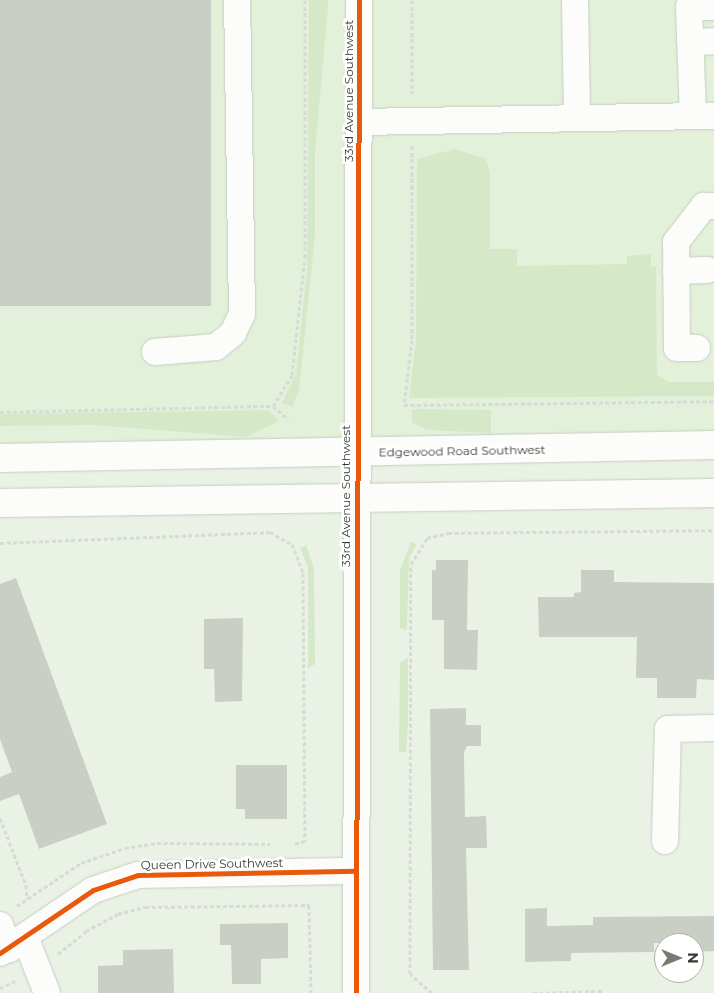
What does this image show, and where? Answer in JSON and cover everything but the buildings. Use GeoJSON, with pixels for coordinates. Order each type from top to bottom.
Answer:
{"type":"FeatureCollection","features":[{"type":"Feature","properties":{"kind":"main road","name":"Edgewood Road Southwest"},"geometry":{"type":"LineString","coordinates":[[0,458],[714,445]]}},
{"type":"Feature","properties":{"kind":"main road"},"geometry":{"type":"LineString","coordinates":[[0,503],[356,496],[714,493]]}},
{"type":"Feature","properties":{"kind":"street"},"geometry":{"type":"LineString","coordinates":[[155,352],[216,347],[233,333],[242,314],[237,0]]}},
{"type":"Feature","properties":{"kind":"street","name":"33rd Avenue Southwest"},"geometry":{"type":"LineString","coordinates":[[356,993],[356,453],[359,0]]}},
{"type":"Feature","properties":{"kind":"street"},"geometry":{"type":"LineString","coordinates":[[575,0],[576,118]]}},
{"type":"Feature","properties":{"kind":"street"},"geometry":{"type":"LineString","coordinates":[[359,122],[703,116],[701,7]]}},
{"type":"Feature","properties":{"kind":"street"},"geometry":{"type":"LineString","coordinates":[[697,348],[677,348],[676,242],[704,206],[714,206]]}},
{"type":"Feature","properties":{"kind":"street"},"geometry":{"type":"LineString","coordinates":[[676,270],[707,270]]}},
{"type":"Feature","properties":{"kind":"street"},"geometry":{"type":"LineString","coordinates":[[665,840],[668,729],[714,728]]}},
{"type":"Feature","properties":{"kind":"street","name":"Queen Drive Southwest"},"geometry":{"type":"LineString","coordinates":[[12,947],[93,890],[138,875],[356,872]]}},
{"type":"Feature","properties":{"kind":"street"},"geometry":{"type":"LineString","coordinates":[[7,917],[12,947],[38,969],[47,993]]}},
{"type":"Feature","properties":{"kind":"path"},"geometry":{"type":"LineString","coordinates":[[412,0],[412,340],[404,405],[714,401]]}},
{"type":"Feature","properties":{"kind":"path"},"geometry":{"type":"LineString","coordinates":[[273,406],[288,418]]}},
{"type":"Feature","properties":{"kind":"path"},"geometry":{"type":"LineString","coordinates":[[432,993],[410,974],[411,564],[427,538],[448,533],[714,530]]}},
{"type":"Feature","properties":{"kind":"path"},"geometry":{"type":"LineString","coordinates":[[0,542],[270,532],[292,544],[304,573],[305,841],[284,844]]}},
{"type":"Feature","properties":{"kind":"path"},"geometry":{"type":"LineString","coordinates":[[0,818],[26,884],[27,900]]}},
{"type":"Feature","properties":{"kind":"path"},"geometry":{"type":"LineString","coordinates":[[7,917],[27,900],[81,864],[125,848],[156,843],[274,844]]}},
{"type":"Feature","properties":{"kind":"path"},"geometry":{"type":"LineString","coordinates":[[0,988],[38,969],[86,931],[118,914],[145,907],[309,905],[311,993]]}},
{"type":"Feature","properties":{"kind":"path"},"geometry":{"type":"LineString","coordinates":[[533,993],[603,991]]}},
{"type":"Feature","properties":{"kind":"shaded area"},"geometry":{"type":"Polygon","coordinates":[[[0,0],[714,0],[714,458],[0,458],[0,0]]]}},
{"type":"Feature","properties":{"kind":"shaded area"},"geometry":{"type":"Polygon","coordinates":[[[309,0],[328,0],[328,6],[315,153],[315,236],[299,390],[292,407],[282,403],[296,374],[307,268],[309,0]]]}},
{"type":"Feature","properties":{"kind":"shaded area"},"geometry":{"type":"Polygon","coordinates":[[[455,149],[486,159],[490,173],[490,249],[517,249],[517,266],[627,264],[627,256],[651,254],[651,267],[656,267],[657,375],[668,382],[714,382],[714,396],[409,398],[416,340],[417,159],[455,149]]]}},
{"type":"Feature","properties":{"kind":"shaded area"},"geometry":{"type":"Polygon","coordinates":[[[412,409],[491,410],[491,433],[427,430],[412,422],[412,409]]]}},
{"type":"Feature","properties":{"kind":"shaded area"},"geometry":{"type":"Polygon","coordinates":[[[268,410],[279,421],[246,437],[94,425],[0,426],[0,414],[268,410]]]}},
{"type":"Feature","properties":{"kind":"shaded area"},"geometry":{"type":"Polygon","coordinates":[[[411,542],[417,544],[409,558],[407,630],[400,628],[400,570],[411,542]]]}},
{"type":"Feature","properties":{"kind":"shaded area"},"geometry":{"type":"Polygon","coordinates":[[[306,545],[314,568],[315,664],[308,668],[308,568],[300,548],[306,545]]]}},
{"type":"Feature","properties":{"kind":"shaded area"},"geometry":{"type":"Polygon","coordinates":[[[408,658],[406,753],[399,751],[400,663],[408,658]]]}},
{"type":"Feature","properties":{"kind":"cycle path"},"geometry":{"type":"LineString","coordinates":[[356,993],[359,0]]}},
{"type":"Feature","properties":{"kind":"cycle path"},"geometry":{"type":"LineString","coordinates":[[0,953],[93,890],[138,875],[356,871]]}}]}
